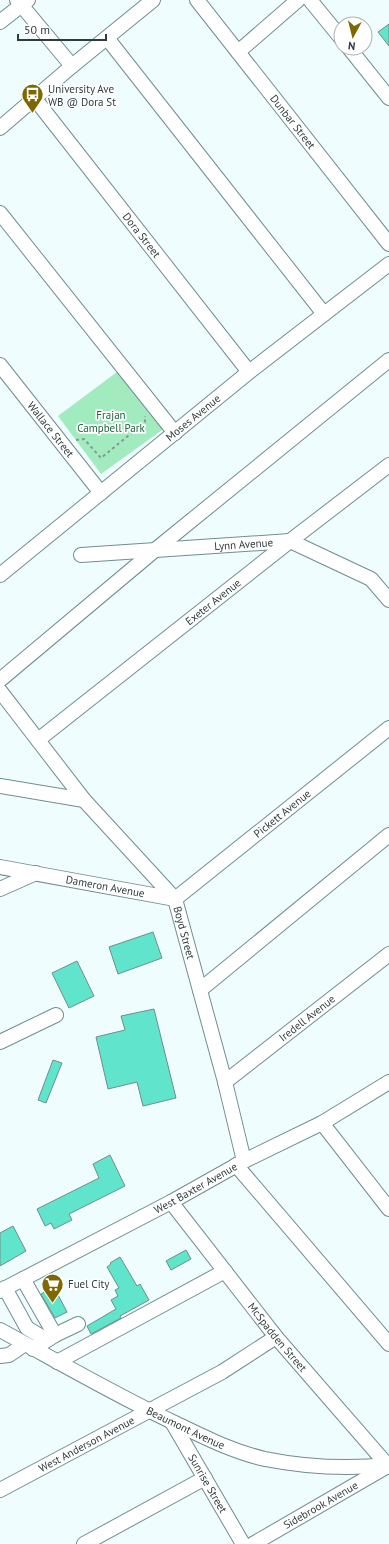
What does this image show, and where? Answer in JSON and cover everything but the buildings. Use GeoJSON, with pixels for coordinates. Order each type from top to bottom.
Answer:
{"type":"FeatureCollection","features":[{"type":"Feature","properties":{"kind":"street"},"geometry":{"type":"LineString","coordinates":[[0,128],[72,66],[153,0]]}},
{"type":"Feature","properties":{"kind":"street","name":"Dunbar Street"},"geometry":{"type":"LineString","coordinates":[[197,0],[389,244]]}},
{"type":"Feature","properties":{"kind":"street"},"geometry":{"type":"LineString","coordinates":[[238,52],[298,0]]}},
{"type":"Feature","properties":{"kind":"street"},"geometry":{"type":"LineString","coordinates":[[310,0],[333,28]]}},
{"type":"Feature","properties":{"kind":"street"},"geometry":{"type":"LineString","coordinates":[[0,22],[22,2],[72,66]]}},
{"type":"Feature","properties":{"kind":"street"},"geometry":{"type":"LineString","coordinates":[[107,38],[324,314]]}},
{"type":"Feature","properties":{"kind":"street"},"geometry":{"type":"LineString","coordinates":[[355,56],[389,98]]}},
{"type":"Feature","properties":{"kind":"street","name":"Dora Street"},"geometry":{"type":"LineString","coordinates":[[35,99],[249,372]]}},
{"type":"Feature","properties":{"kind":"street"},"geometry":{"type":"LineString","coordinates":[[0,213],[175,432]]}},
{"type":"Feature","properties":{"kind":"street","name":"Moses Avenue"},"geometry":{"type":"LineString","coordinates":[[0,575],[249,372],[389,264]]}},
{"type":"Feature","properties":{"kind":"street"},"geometry":{"type":"LineString","coordinates":[[0,680],[155,550],[389,360]]}},
{"type":"Feature","properties":{"kind":"street","name":"Wallace Street"},"geometry":{"type":"LineString","coordinates":[[0,366],[101,493]]}},
{"type":"Feature","properties":{"kind":"street","name":"Exeter Avenue"},"geometry":{"type":"LineString","coordinates":[[38,740],[290,541],[389,465]]}},
{"type":"Feature","properties":{"kind":"street","name":"Lynn Avenue"},"geometry":{"type":"LineString","coordinates":[[81,555],[290,541],[371,579],[389,600]]}},
{"type":"Feature","properties":{"kind":"street","name":"Boyd Street"},"geometry":{"type":"LineString","coordinates":[[0,691],[84,800],[175,898],[224,1082],[240,1163]]}},
{"type":"Feature","properties":{"kind":"street","name":"Pickett Avenue"},"geometry":{"type":"LineString","coordinates":[[175,898],[389,728]]}},
{"type":"Feature","properties":{"kind":"street"},"geometry":{"type":"LineString","coordinates":[[0,786],[84,800]]}},
{"type":"Feature","properties":{"kind":"street"},"geometry":{"type":"LineString","coordinates":[[200,990],[389,835]]}},
{"type":"Feature","properties":{"kind":"street","name":"Dameron Avenue"},"geometry":{"type":"LineString","coordinates":[[0,867],[175,898]]}},
{"type":"Feature","properties":{"kind":"street"},"geometry":{"type":"LineString","coordinates":[[0,889],[36,873]]}},
{"type":"Feature","properties":{"kind":"street","name":"Iredell Avenue"},"geometry":{"type":"LineString","coordinates":[[224,1082],[389,954]]}},
{"type":"Feature","properties":{"kind":"street"},"geometry":{"type":"LineString","coordinates":[[0,1042],[56,1015]]}},
{"type":"Feature","properties":{"kind":"street","name":"West Baxter Avenue"},"geometry":{"type":"LineString","coordinates":[[3,1289],[171,1202],[240,1163],[322,1123],[389,1082]]}},
{"type":"Feature","properties":{"kind":"street"},"geometry":{"type":"LineString","coordinates":[[322,1123],[389,1209]]}},
{"type":"Feature","properties":{"kind":"street"},"geometry":{"type":"LineString","coordinates":[[240,1163],[389,1344]]}},
{"type":"Feature","properties":{"kind":"street","name":"McSpadden Street"},"geometry":{"type":"LineString","coordinates":[[171,1202],[276,1337],[389,1466]]}},
{"type":"Feature","properties":{"kind":"street"},"geometry":{"type":"LineString","coordinates":[[57,1362],[225,1271]]}},
{"type":"Feature","properties":{"kind":"street"},"geometry":{"type":"LineString","coordinates":[[23,1279],[33,1296],[51,1338]]}},
{"type":"Feature","properties":{"kind":"street"},"geometry":{"type":"LineString","coordinates":[[3,1289],[15,1306],[27,1328],[51,1338]]}},
{"type":"Feature","properties":{"kind":"street"},"geometry":{"type":"LineString","coordinates":[[15,1306],[33,1296]]}},
{"type":"Feature","properties":{"kind":"street"},"geometry":{"type":"LineString","coordinates":[[0,1356],[51,1338],[78,1324]]}},
{"type":"Feature","properties":{"kind":"street","name":"Beaumont Avenue"},"geometry":{"type":"LineString","coordinates":[[0,1330],[149,1412],[225,1447],[264,1459],[302,1464],[357,1467],[389,1466]]}},
{"type":"Feature","properties":{"kind":"street","name":"West Anderson Avenue"},"geometry":{"type":"LineString","coordinates":[[0,1490],[222,1372],[276,1337]]}},
{"type":"Feature","properties":{"kind":"street","name":"Sunrise Street"},"geometry":{"type":"LineString","coordinates":[[172,1422],[243,1544]]}},
{"type":"Feature","properties":{"kind":"street","name":"Sidebrook Avenue"},"geometry":{"type":"LineString","coordinates":[[253,1544],[389,1466]]}},
{"type":"Feature","properties":{"kind":"street"},"geometry":{"type":"LineString","coordinates":[[84,1544],[205,1478]]}},
{"type":"Feature","properties":{"kind":"path"},"geometry":{"type":"LineString","coordinates":[[76,440],[84,439],[101,458],[145,422],[146,409],[152,404]]}},
{"type":"Feature","properties":{"kind":"green space","name":"Frajan Campbell Park"},"geometry":{"type":"Polygon","coordinates":[[[121,369],[165,428],[101,474],[58,416],[121,369]]]}},
{"type":"Feature","properties":{"kind":"place","name":"University Ave WB @ Dora St"},"geometry":{"type":"Point","coordinates":[33,114]}},
{"type":"Feature","properties":{"kind":"place","name":"Fuel City"},"geometry":{"type":"Point","coordinates":[52,1304]}}]}
